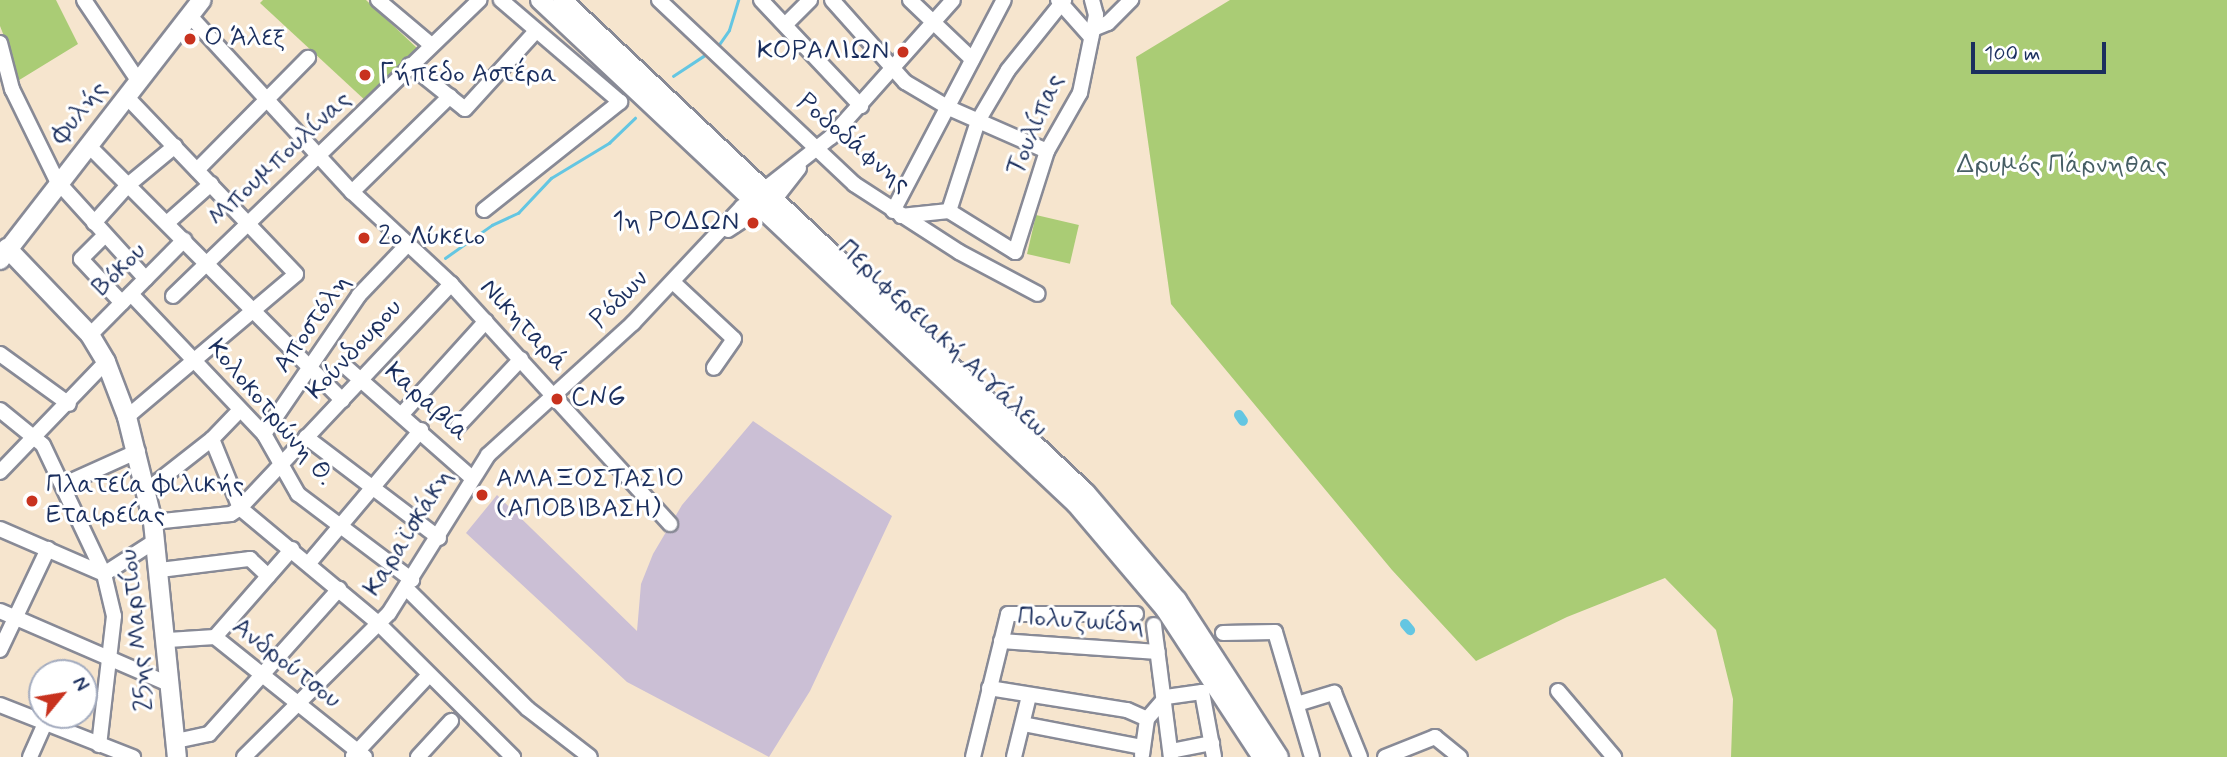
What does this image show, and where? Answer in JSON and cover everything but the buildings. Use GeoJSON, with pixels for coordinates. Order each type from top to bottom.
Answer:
{"type":"FeatureCollection","features":[{"type":"Feature","properties":{"kind":"main road","name":"Περιφερειακή Αιγάλεω"},"geometry":{"type":"LineString","coordinates":[[540,0],[764,198],[1086,493],[1177,600],[1279,757]]}},
{"type":"Feature","properties":{"kind":"main road","name":"Περιφερειακή Αιγάλεω"},"geometry":{"type":"LineString","coordinates":[[562,0],[1076,504],[1165,609],[1262,757]]}},
{"type":"Feature","properties":{"kind":"main road","name":"Φυλής"},"geometry":{"type":"LineString","coordinates":[[2,248],[89,146],[139,82],[192,6]]}},
{"type":"Feature","properties":{"kind":"main road","name":"25ης Μαρτίου"},"geometry":{"type":"LineString","coordinates":[[2,248],[90,335],[106,362],[127,417],[138,451],[153,522],[168,640],[176,749]]}},
{"type":"Feature","properties":{"kind":"street"},"geometry":{"type":"LineString","coordinates":[[85,0],[139,82]]}},
{"type":"Feature","properties":{"kind":"street"},"geometry":{"type":"LineString","coordinates":[[378,0],[429,44]]}},
{"type":"Feature","properties":{"kind":"street","name":"Μπουμπουλίνας"},"geometry":{"type":"LineString","coordinates":[[173,296],[206,261],[250,224],[429,44],[480,0]]}},
{"type":"Feature","properties":{"kind":"street"},"geometry":{"type":"LineString","coordinates":[[484,210],[620,103],[500,0]]}},
{"type":"Feature","properties":{"kind":"street","name":"Ροδοδάφνης"},"geometry":{"type":"LineString","coordinates":[[659,0],[817,150],[897,213],[1038,294]]}},
{"type":"Feature","properties":{"kind":"street"},"geometry":{"type":"LineString","coordinates":[[761,0],[861,106]]}},
{"type":"Feature","properties":{"kind":"street"},"geometry":{"type":"LineString","coordinates":[[786,24],[810,0]]}},
{"type":"Feature","properties":{"kind":"street"},"geometry":{"type":"LineString","coordinates":[[832,0],[894,66],[905,82],[949,108],[1047,151]]}},
{"type":"Feature","properties":{"kind":"street"},"geometry":{"type":"LineString","coordinates":[[909,0],[972,60]]}},
{"type":"Feature","properties":{"kind":"street","name":"Ρόδων"},"geometry":{"type":"LineString","coordinates":[[553,393],[605,350],[718,236],[817,150],[861,106],[953,0]]}},
{"type":"Feature","properties":{"kind":"street"},"geometry":{"type":"LineString","coordinates":[[1003,0],[897,213],[948,211],[978,121],[1008,71],[1061,1],[1093,20],[1108,23],[1131,0]]}},
{"type":"Feature","properties":{"kind":"street","name":"Νικηταρά"},"geometry":{"type":"LineString","coordinates":[[192,6],[318,157],[407,245],[451,284],[670,524]]}},
{"type":"Feature","properties":{"kind":"street","name":"Τουλίπας"},"geometry":{"type":"LineString","coordinates":[[948,211],[1015,252],[1047,151],[1080,93],[1093,20]]}},
{"type":"Feature","properties":{"kind":"street"},"geometry":{"type":"LineString","coordinates":[[410,65],[465,109],[536,31]]}},
{"type":"Feature","properties":{"kind":"street"},"geometry":{"type":"LineString","coordinates":[[0,43],[6,89],[57,181],[146,279]]}},
{"type":"Feature","properties":{"kind":"street"},"geometry":{"type":"LineString","coordinates":[[197,170],[267,97],[309,58]]}},
{"type":"Feature","properties":{"kind":"street"},"geometry":{"type":"LineString","coordinates":[[352,192],[450,96]]}},
{"type":"Feature","properties":{"kind":"street"},"geometry":{"type":"LineString","coordinates":[[127,97],[296,274],[127,417]]}},
{"type":"Feature","properties":{"kind":"street"},"geometry":{"type":"LineString","coordinates":[[89,146],[206,261],[310,371],[342,400]]}},
{"type":"Feature","properties":{"kind":"street"},"geometry":{"type":"LineString","coordinates":[[94,223],[128,185],[175,146]]}},
{"type":"Feature","properties":{"kind":"street"},"geometry":{"type":"LineString","coordinates":[[167,223],[211,184]]}},
{"type":"Feature","properties":{"kind":"street","name":"Κολοκοτρώνη Θ."},"geometry":{"type":"LineString","coordinates":[[105,235],[81,259],[195,358],[264,434],[279,465],[298,494],[340,524],[409,584],[528,709],[590,757]]}},
{"type":"Feature","properties":{"kind":"street","name":"Βόκου"},"geometry":{"type":"LineString","coordinates":[[90,335],[184,240]]}},
{"type":"Feature","properties":{"kind":"street","name":"Αποστόλη"},"geometry":{"type":"LineString","coordinates":[[264,434],[310,371],[359,295],[407,245]]}},
{"type":"Feature","properties":{"kind":"street"},"geometry":{"type":"LineString","coordinates":[[673,282],[734,339],[713,368]]}},
{"type":"Feature","properties":{"kind":"street","name":"Κούνδουρου"},"geometry":{"type":"LineString","coordinates":[[240,508],[451,284]]}},
{"type":"Feature","properties":{"kind":"street"},"geometry":{"type":"LineString","coordinates":[[402,414],[486,321]]}},
{"type":"Feature","properties":{"kind":"street"},"geometry":{"type":"LineString","coordinates":[[0,354],[69,404]]}},
{"type":"Feature","properties":{"kind":"street"},"geometry":{"type":"LineString","coordinates":[[458,426],[520,359]]}},
{"type":"Feature","properties":{"kind":"street"},"geometry":{"type":"LineString","coordinates":[[3,465],[69,404],[106,362]]}},
{"type":"Feature","properties":{"kind":"street","name":"Καραβία"},"geometry":{"type":"LineString","coordinates":[[346,367],[421,430],[472,478]]}},
{"type":"Feature","properties":{"kind":"street","name":"Καραϊσκάκη"},"geometry":{"type":"LineString","coordinates":[[244,757],[379,624],[439,538],[488,455],[553,393]]}},
{"type":"Feature","properties":{"kind":"street"},"geometry":{"type":"LineString","coordinates":[[0,410],[37,436],[65,484],[104,574],[114,616],[99,745]]}},
{"type":"Feature","properties":{"kind":"street"},"geometry":{"type":"LineString","coordinates":[[147,490],[212,439],[240,410]]}},
{"type":"Feature","properties":{"kind":"street"},"geometry":{"type":"LineString","coordinates":[[309,563],[421,430]]}},
{"type":"Feature","properties":{"kind":"street"},"geometry":{"type":"LineString","coordinates":[[306,437],[374,486],[439,538]]}},
{"type":"Feature","properties":{"kind":"street"},"geometry":{"type":"LineString","coordinates":[[212,439],[240,508],[379,624],[428,676],[512,757]]}},
{"type":"Feature","properties":{"kind":"street"},"geometry":{"type":"LineString","coordinates":[[65,484],[138,451]]}},
{"type":"Feature","properties":{"kind":"street"},"geometry":{"type":"LineString","coordinates":[[153,522],[231,514],[240,508]]}},
{"type":"Feature","properties":{"kind":"street"},"geometry":{"type":"LineString","coordinates":[[0,529],[104,574]]}},
{"type":"Feature","properties":{"kind":"street"},"geometry":{"type":"LineString","coordinates":[[104,574],[155,541]]}},
{"type":"Feature","properties":{"kind":"street"},"geometry":{"type":"LineString","coordinates":[[0,650],[48,549]]}},
{"type":"Feature","properties":{"kind":"street"},"geometry":{"type":"LineString","coordinates":[[215,637],[292,549]]}},
{"type":"Feature","properties":{"kind":"street"},"geometry":{"type":"LineString","coordinates":[[160,570],[250,559],[268,576]]}},
{"type":"Feature","properties":{"kind":"street"},"geometry":{"type":"LineString","coordinates":[[176,749],[209,734],[339,589]]}},
{"type":"Feature","properties":{"kind":"street"},"geometry":{"type":"LineString","coordinates":[[0,611],[171,685]]}},
{"type":"Feature","properties":{"kind":"street"},"geometry":{"type":"LineString","coordinates":[[973,757],[1008,614],[1136,614]]}},
{"type":"Feature","properties":{"kind":"street"},"geometry":{"type":"LineString","coordinates":[[1023,724],[1142,752],[1147,719],[1166,697],[1202,692],[1213,750],[1171,754],[1166,697],[1154,625]]}},
{"type":"Feature","properties":{"kind":"street"},"geometry":{"type":"LineString","coordinates":[[1223,633],[1275,632],[1312,757]]}},
{"type":"Feature","properties":{"kind":"street","name":"Ανδρούτσου"},"geometry":{"type":"LineString","coordinates":[[168,640],[215,637],[358,755]]}},
{"type":"Feature","properties":{"kind":"street","name":"Πολυζωίδη"},"geometry":{"type":"LineString","coordinates":[[1000,641],[1158,652]]}},
{"type":"Feature","properties":{"kind":"street"},"geometry":{"type":"LineString","coordinates":[[358,755],[428,676]]}},
{"type":"Feature","properties":{"kind":"street"},"geometry":{"type":"LineString","coordinates":[[989,688],[1126,710],[1147,719]]}},
{"type":"Feature","properties":{"kind":"street"},"geometry":{"type":"LineString","coordinates":[[1558,691],[1614,757]]}},
{"type":"Feature","properties":{"kind":"street"},"geometry":{"type":"LineString","coordinates":[[1297,704],[1334,693],[1360,757]]}},
{"type":"Feature","properties":{"kind":"street"},"geometry":{"type":"LineString","coordinates":[[1014,757],[1028,696]]}},
{"type":"Feature","properties":{"kind":"street"},"geometry":{"type":"LineString","coordinates":[[0,705],[28,718]]}},
{"type":"Feature","properties":{"kind":"street"},"geometry":{"type":"LineString","coordinates":[[418,757],[451,722]]}},
{"type":"Feature","properties":{"kind":"street"},"geometry":{"type":"LineString","coordinates":[[30,757],[42,729]]}},
{"type":"Feature","properties":{"kind":"street"},"geometry":{"type":"LineString","coordinates":[[55,729],[133,757]]}},
{"type":"Feature","properties":{"kind":"street"},"geometry":{"type":"LineString","coordinates":[[1384,757],[1435,737],[1447,742],[1460,757]]}},
{"type":"Feature","properties":{"kind":"shaded area"},"geometry":{"type":"Polygon","coordinates":[[[753,421],[892,516],[810,691],[769,757],[627,682],[466,533],[497,495],[637,631],[641,584],[653,554],[682,505],[753,421]]]}},
{"type":"Feature","properties":{"kind":"green space"},"geometry":{"type":"Polygon","coordinates":[[[0,0],[56,0],[78,44],[16,82],[13,59],[0,26],[0,0]]]}},
{"type":"Feature","properties":{"kind":"green space","name":"Γήπεδο Αστέρα"},"geometry":{"type":"Polygon","coordinates":[[[263,0],[366,0],[417,48],[367,102],[260,3],[263,0]]]}},
{"type":"Feature","properties":{"kind":"green space","name":"Δρυμός Πάρνηθας"},"geometry":{"type":"Polygon","coordinates":[[[1230,0],[2227,0],[2227,757],[1731,757],[1733,699],[1716,630],[1665,578],[1567,617],[1476,661],[1392,570],[1171,304],[1136,57],[1230,0]]]}},
{"type":"Feature","properties":{"kind":"green space"},"geometry":{"type":"Polygon","coordinates":[[[1036,215],[1079,225],[1070,264],[1027,254],[1036,215]]]}},
{"type":"Feature","properties":{"kind":"waterway"},"geometry":{"type":"LineString","coordinates":[[718,46],[729,30],[738,0]]}},
{"type":"Feature","properties":{"kind":"waterway"},"geometry":{"type":"LineString","coordinates":[[673,76],[708,53]]}},
{"type":"Feature","properties":{"kind":"waterway"},"geometry":{"type":"LineString","coordinates":[[445,258],[492,225],[518,213],[551,178],[609,143],[635,118]]}},
{"type":"Feature","properties":{"kind":"waterway"},"geometry":{"type":"LineString","coordinates":[[1239,415],[1243,421]]}},
{"type":"Feature","properties":{"kind":"waterway"},"geometry":{"type":"LineString","coordinates":[[1405,624],[1410,630]]}},
{"type":"Feature","properties":{"kind":"place","name":"Ο Άλεξ"},"geometry":{"type":"Point","coordinates":[190,39]}},
{"type":"Feature","properties":{"kind":"place","name":"ΚΟΡΑΛΙΩΝ"},"geometry":{"type":"Point","coordinates":[903,52]}},
{"type":"Feature","properties":{"kind":"place","name":"Γήπεδο Αστέρα"},"geometry":{"type":"Point","coordinates":[365,75]}},
{"type":"Feature","properties":{"kind":"place","name":"1η ΡΟΔΩΝ"},"geometry":{"type":"Point","coordinates":[753,223]}},
{"type":"Feature","properties":{"kind":"place","name":"2ο Λύκειο"},"geometry":{"type":"Point","coordinates":[364,238]}},
{"type":"Feature","properties":{"kind":"place","name":"CNG"},"geometry":{"type":"Point","coordinates":[557,399]}},
{"type":"Feature","properties":{"kind":"place","name":"ΑΜΑΞΟΣΤΑΣΙΟ (ΑΠΟΒΙΒΑΣΗ)"},"geometry":{"type":"Point","coordinates":[482,495]}},
{"type":"Feature","properties":{"kind":"place","name":"Πλατεία Φιλικής Εταιρείας"},"geometry":{"type":"Point","coordinates":[32,501]}}]}
